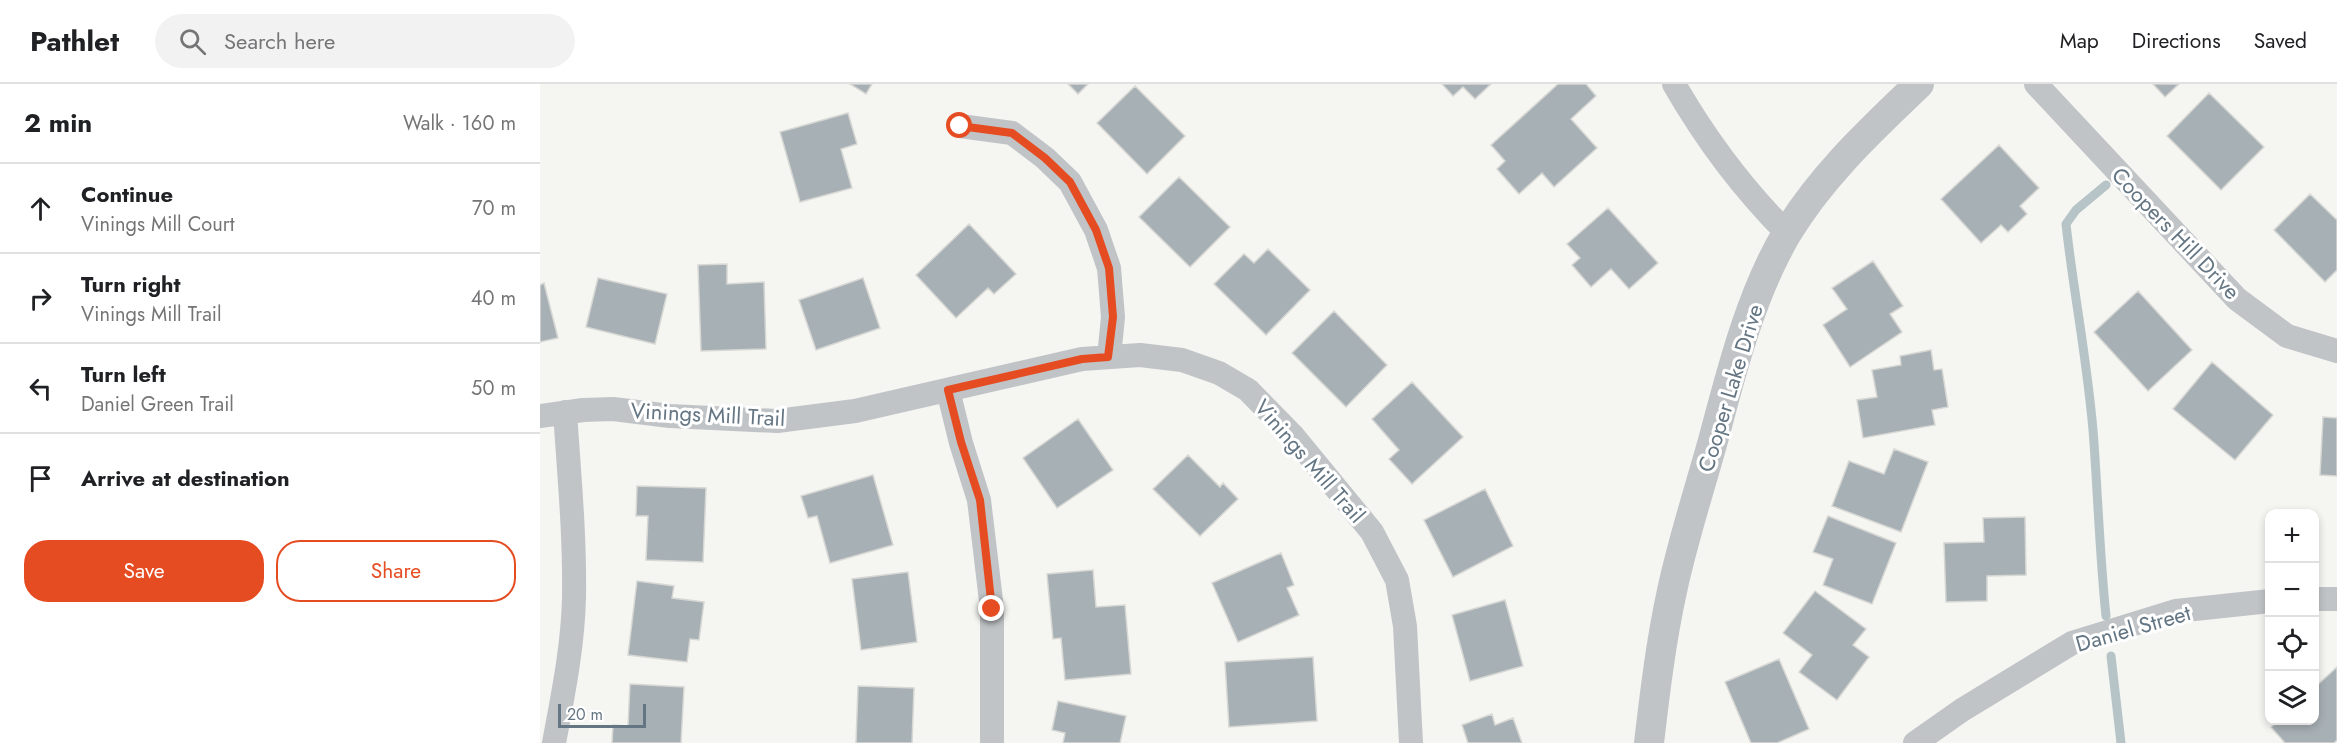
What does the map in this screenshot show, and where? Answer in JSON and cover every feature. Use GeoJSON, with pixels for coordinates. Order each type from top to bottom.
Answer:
{"type":"FeatureCollection","features":[{"type":"Feature","properties":{"kind":"street"},"geometry":{"type":"LineString","coordinates":[[1674,84],[1711,142],[1755,201],[1787,233]]}},
{"type":"Feature","properties":{"kind":"street","name":"Cooper Lake Drive"},"geometry":{"type":"LineString","coordinates":[[1649,743],[1656,680],[1672,589],[1750,315],[1787,233],[1818,189],[1854,145],[1919,84]]}},
{"type":"Feature","properties":{"kind":"street","name":"Coopers Hill Drive"},"geometry":{"type":"LineString","coordinates":[[2036,84],[2237,299],[2287,336],[2337,351]]}},
{"type":"Feature","properties":{"kind":"street"},"geometry":{"type":"LineString","coordinates":[[960,126],[1012,133],[1045,158],[1070,182],[1096,230],[1109,268],[1113,317],[1108,357]]}},
{"type":"Feature","properties":{"kind":"street","name":"Vinings Mill Trail"},"geometry":{"type":"LineString","coordinates":[[540,416],[613,409],[670,417],[777,421],[855,411],[1082,359],[1108,357],[1140,355],[1182,360],[1219,373],[1248,390],[1294,437],[1372,532],[1397,580],[1405,626],[1411,743]]}},
{"type":"Feature","properties":{"kind":"street"},"geometry":{"type":"LineString","coordinates":[[948,390],[961,442],[980,500],[992,609],[992,743]]}},
{"type":"Feature","properties":{"kind":"street"},"geometry":{"type":"LineString","coordinates":[[554,743],[568,663],[574,599],[573,540],[565,412]]}},
{"type":"Feature","properties":{"kind":"street"},"geometry":{"type":"LineString","coordinates":[[2319,599],[2337,599]]}},
{"type":"Feature","properties":{"kind":"street","name":"Daniel Street"},"geometry":{"type":"LineString","coordinates":[[1916,743],[1962,710],[2072,643],[2176,611],[2265,602]]}},
{"type":"Feature","properties":{"kind":"building"},"geometry":{"type":"Polygon","coordinates":[[[850,84],[872,84],[866,94],[850,84]]]}},
{"type":"Feature","properties":{"kind":"building"},"geometry":{"type":"Polygon","coordinates":[[[1068,84],[1088,84],[1078,94],[1068,84]]]}},
{"type":"Feature","properties":{"kind":"building"},"geometry":{"type":"Polygon","coordinates":[[[1442,84],[1491,84],[1475,99],[1463,87],[1453,96],[1442,84]]]}},
{"type":"Feature","properties":{"kind":"building"},"geometry":{"type":"Polygon","coordinates":[[[1558,84],[1586,84],[1596,96],[1571,119],[1597,148],[1554,187],[1542,173],[1519,194],[1497,169],[1505,161],[1491,145],[1558,84]]]}},
{"type":"Feature","properties":{"kind":"building"},"geometry":{"type":"Polygon","coordinates":[[[2153,84],[2179,84],[2165,97],[2153,84]]]}},
{"type":"Feature","properties":{"kind":"building"},"geometry":{"type":"Polygon","coordinates":[[[1135,86],[1185,136],[1147,174],[1097,123],[1135,86]]]}},
{"type":"Feature","properties":{"kind":"building"},"geometry":{"type":"Polygon","coordinates":[[[2209,93],[2264,147],[2221,190],[2167,136],[2209,93]]]}},
{"type":"Feature","properties":{"kind":"building"},"geometry":{"type":"Polygon","coordinates":[[[848,113],[857,144],[841,149],[852,188],[800,202],[780,132],[848,113]]]}},
{"type":"Feature","properties":{"kind":"building"},"geometry":{"type":"Polygon","coordinates":[[[1999,145],[2039,188],[2020,206],[2027,214],[2008,232],[2001,225],[1981,243],[1941,199],[1999,145]]]}},
{"type":"Feature","properties":{"kind":"building"},"geometry":{"type":"Polygon","coordinates":[[[1179,177],[1230,227],[1190,267],[1139,217],[1179,177]]]}},
{"type":"Feature","properties":{"kind":"building"},"geometry":{"type":"Polygon","coordinates":[[[2310,194],[2337,220],[2337,270],[2325,282],[2274,230],[2310,194]]]}},
{"type":"Feature","properties":{"kind":"building"},"geometry":{"type":"Polygon","coordinates":[[[1608,208],[1658,263],[1629,289],[1611,269],[1591,287],[1572,265],[1580,258],[1567,244],[1608,208]]]}},
{"type":"Feature","properties":{"kind":"building"},"geometry":{"type":"Polygon","coordinates":[[[969,224],[1016,274],[994,294],[988,288],[956,318],[916,275],[969,224]]]}},
{"type":"Feature","properties":{"kind":"building"},"geometry":{"type":"Polygon","coordinates":[[[1268,249],[1310,290],[1266,335],[1214,284],[1244,254],[1254,263],[1268,249]]]}},
{"type":"Feature","properties":{"kind":"building"},"geometry":{"type":"Polygon","coordinates":[[[1873,261],[1903,306],[1890,314],[1902,332],[1850,367],[1823,325],[1847,309],[1832,288],[1873,261]]]}},
{"type":"Feature","properties":{"kind":"building"},"geometry":{"type":"Polygon","coordinates":[[[727,264],[727,284],[764,282],[766,349],[701,351],[698,265],[727,264]]]}},
{"type":"Feature","properties":{"kind":"building"},"geometry":{"type":"Polygon","coordinates":[[[598,278],[667,294],[655,344],[586,327],[598,278]]]}},
{"type":"Feature","properties":{"kind":"building"},"geometry":{"type":"Polygon","coordinates":[[[863,278],[880,328],[816,350],[799,300],[863,278]]]}},
{"type":"Feature","properties":{"kind":"building"},"geometry":{"type":"Polygon","coordinates":[[[544,283],[558,338],[540,342],[540,285],[544,283]]]}},
{"type":"Feature","properties":{"kind":"building"},"geometry":{"type":"Polygon","coordinates":[[[2138,291],[2192,350],[2148,391],[2094,332],[2138,291]]]}},
{"type":"Feature","properties":{"kind":"building"},"geometry":{"type":"Polygon","coordinates":[[[1334,311],[1387,365],[1346,407],[1292,353],[1334,311]]]}},
{"type":"Feature","properties":{"kind":"building"},"geometry":{"type":"Polygon","coordinates":[[[1931,350],[1934,370],[1942,369],[1948,407],[1932,410],[1935,425],[1863,438],[1857,400],[1877,397],[1872,370],[1901,365],[1900,356],[1931,350]]]}},
{"type":"Feature","properties":{"kind":"building"},"geometry":{"type":"Polygon","coordinates":[[[2212,362],[2273,415],[2235,460],[2173,409],[2212,362]]]}},
{"type":"Feature","properties":{"kind":"building"},"geometry":{"type":"Polygon","coordinates":[[[1412,382],[1463,437],[1412,484],[1389,459],[1399,450],[1372,419],[1412,382]]]}},
{"type":"Feature","properties":{"kind":"building"},"geometry":{"type":"Polygon","coordinates":[[[2323,417],[2337,418],[2337,476],[2320,475],[2323,417]]]}},
{"type":"Feature","properties":{"kind":"building"},"geometry":{"type":"Polygon","coordinates":[[[1078,419],[1113,470],[1057,508],[1023,458],[1078,419]]]}},
{"type":"Feature","properties":{"kind":"building"},"geometry":{"type":"Polygon","coordinates":[[[1894,449],[1928,462],[1901,532],[1832,506],[1849,461],[1884,474],[1894,449]]]}},
{"type":"Feature","properties":{"kind":"building"},"geometry":{"type":"Polygon","coordinates":[[[1188,455],[1220,487],[1223,483],[1238,499],[1200,536],[1153,489],[1188,455]]]}},
{"type":"Feature","properties":{"kind":"building"},"geometry":{"type":"Polygon","coordinates":[[[873,475],[893,545],[830,563],[817,516],[808,518],[801,496],[873,475]]]}},
{"type":"Feature","properties":{"kind":"building"},"geometry":{"type":"Polygon","coordinates":[[[637,486],[706,488],[703,562],[646,560],[648,516],[636,516],[637,486]]]}},
{"type":"Feature","properties":{"kind":"building"},"geometry":{"type":"Polygon","coordinates":[[[1485,489],[1513,546],[1453,577],[1424,520],[1485,489]]]}},
{"type":"Feature","properties":{"kind":"building"},"geometry":{"type":"Polygon","coordinates":[[[1828,516],[1896,543],[1872,604],[1823,585],[1833,559],[1813,552],[1828,516]]]}},
{"type":"Feature","properties":{"kind":"building"},"geometry":{"type":"Polygon","coordinates":[[[2025,517],[2026,575],[1987,576],[1987,601],[1946,602],[1944,543],[1984,542],[1983,518],[2025,517]]]}},
{"type":"Feature","properties":{"kind":"building"},"geometry":{"type":"Polygon","coordinates":[[[1281,553],[1294,585],[1287,588],[1299,615],[1238,642],[1212,583],[1281,553]]]}},
{"type":"Feature","properties":{"kind":"building"},"geometry":{"type":"Polygon","coordinates":[[[1093,570],[1096,607],[1125,605],[1131,674],[1065,680],[1061,638],[1053,639],[1047,574],[1093,570]]]}},
{"type":"Feature","properties":{"kind":"building"},"geometry":{"type":"Polygon","coordinates":[[[908,572],[917,642],[861,650],[852,579],[908,572]]]}},
{"type":"Feature","properties":{"kind":"building"},"geometry":{"type":"Polygon","coordinates":[[[637,581],[674,586],[672,598],[704,602],[699,640],[690,639],[687,662],[628,655],[637,581]]]}},
{"type":"Feature","properties":{"kind":"building"},"geometry":{"type":"Polygon","coordinates":[[[1815,591],[1866,629],[1853,645],[1869,657],[1837,700],[1799,672],[1812,655],[1783,633],[1815,591]]]}},
{"type":"Feature","properties":{"kind":"building"},"geometry":{"type":"Polygon","coordinates":[[[1505,600],[1523,666],[1470,681],[1452,615],[1505,600]]]}},
{"type":"Feature","properties":{"kind":"building"},"geometry":{"type":"Polygon","coordinates":[[[1313,657],[1317,721],[1229,727],[1225,662],[1313,657]]]}},
{"type":"Feature","properties":{"kind":"building"},"geometry":{"type":"Polygon","coordinates":[[[1779,659],[1809,729],[1777,743],[1751,743],[1725,682],[1779,659]]]}},
{"type":"Feature","properties":{"kind":"building"},"geometry":{"type":"Polygon","coordinates":[[[2337,667],[2337,740],[2334,743],[2285,743],[2271,727],[2273,725],[2319,725],[2319,683],[2337,667]]]}},
{"type":"Feature","properties":{"kind":"building"},"geometry":{"type":"Polygon","coordinates":[[[630,684],[684,687],[681,743],[612,743],[613,725],[628,726],[630,684]]]}},
{"type":"Feature","properties":{"kind":"building"},"geometry":{"type":"Polygon","coordinates":[[[858,686],[914,688],[912,743],[856,743],[858,686]]]}},
{"type":"Feature","properties":{"kind":"building"},"geometry":{"type":"Polygon","coordinates":[[[1058,701],[1126,716],[1120,743],[1063,743],[1065,733],[1052,730],[1058,701]]]}},
{"type":"Feature","properties":{"kind":"building"},"geometry":{"type":"Polygon","coordinates":[[[1492,714],[1495,725],[1513,718],[1522,743],[1468,743],[1462,725],[1492,714]]]}},
{"type":"Feature","properties":{"kind":"waterway"},"geometry":{"type":"LineString","coordinates":[[2106,185],[2076,210],[2066,224],[2092,415],[2106,616]]}},
{"type":"Feature","properties":{"kind":"waterway"},"geometry":{"type":"LineString","coordinates":[[2111,656],[2121,743]]}},
{"type":"Feature","properties":{"kind":"route"},"geometry":{"type":"LineString","coordinates":[[960,126],[1012,133],[1045,158],[1070,182],[1096,230],[1109,268],[1113,317],[1108,357],[1082,359],[948,390],[961,442],[980,500],[992,609]]}}]}
